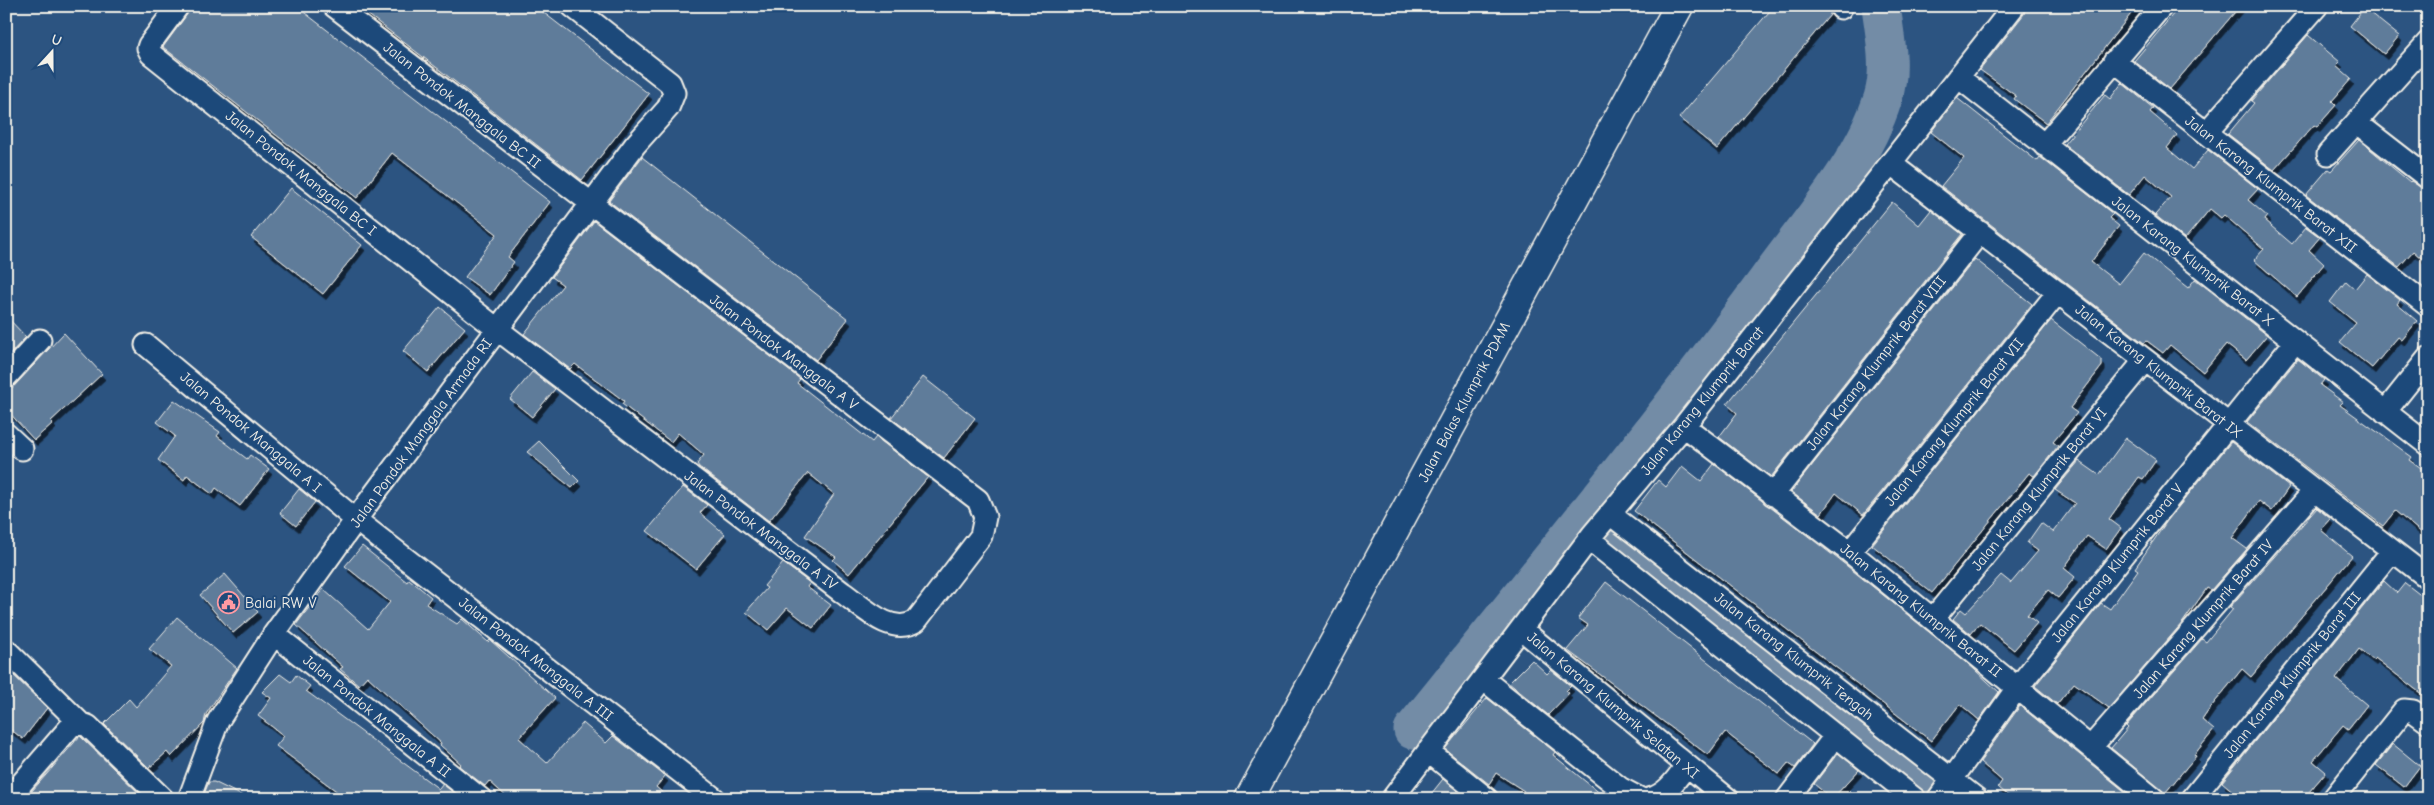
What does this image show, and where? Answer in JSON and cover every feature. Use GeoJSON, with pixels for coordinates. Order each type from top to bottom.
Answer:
{"type":"FeatureCollection","features":[{"type":"Feature","properties":{"kind":"street","name":"Jalan Pondok Manggala BC I"},"geometry":{"type":"LineString","coordinates":[[178,6],[149,45],[149,52],[497,329]]}},
{"type":"Feature","properties":{"kind":"street","name":"Jalan Pondok Manggala BC II"},"geometry":{"type":"LineString","coordinates":[[334,6],[591,204]]}},
{"type":"Feature","properties":{"kind":"street","name":"Jalan Pondok Manggala Armada RI"},"geometry":{"type":"LineString","coordinates":[[190,799],[218,721],[274,634],[497,329],[635,145],[668,108],[674,93],[670,83],[572,6]]}},
{"type":"Feature","properties":{"kind":"street","name":"Jalan Balas Klumprik PDAM"},"geometry":{"type":"LineString","coordinates":[[1249,799],[1679,6]]}},
{"type":"Feature","properties":{"kind":"street","name":"Jalan Karang Klumprik Barat"},"geometry":{"type":"LineString","coordinates":[[1392,799],[1599,527],[1684,426],[2014,6]]}},
{"type":"Feature","properties":{"kind":"street"},"geometry":{"type":"LineString","coordinates":[[2044,145],[2162,6]]}},
{"type":"Feature","properties":{"kind":"street"},"geometry":{"type":"LineString","coordinates":[[2206,133],[2317,6]]}},
{"type":"Feature","properties":{"kind":"street"},"geometry":{"type":"LineString","coordinates":[[2328,154],[2428,42]]}},
{"type":"Feature","properties":{"kind":"street","name":"Jalan Karang Klumprik Barat XII"},"geometry":{"type":"LineString","coordinates":[[2114,61],[2428,306]]}},
{"type":"Feature","properties":{"kind":"street","name":"Jalan Karang Klumprik Barat X"},"geometry":{"type":"LineString","coordinates":[[1958,77],[2428,445]]}},
{"type":"Feature","properties":{"kind":"street"},"geometry":{"type":"LineString","coordinates":[[2357,123],[2428,178]]}},
{"type":"Feature","properties":{"kind":"street","name":"Jalan Karang Klumprik Barat IX"},"geometry":{"type":"LineString","coordinates":[[1890,163],[2428,578]]}},
{"type":"Feature","properties":{"kind":"street","name":"Jalan Pondok Manggala A V"},"geometry":{"type":"LineString","coordinates":[[591,204],[978,500]]}},
{"type":"Feature","properties":{"kind":"street","name":"Jalan Karang Klumprik Barat VIII"},"geometry":{"type":"LineString","coordinates":[[1773,495],[1980,232]]}},
{"type":"Feature","properties":{"kind":"street","name":"Jalan Karang Klumprik Barat VII"},"geometry":{"type":"LineString","coordinates":[[1850,552],[2058,292]]}},
{"type":"Feature","properties":{"kind":"street","name":"Jalan Pondok Manggala A IV"},"geometry":{"type":"LineString","coordinates":[[497,329],[883,622],[897,626],[909,626],[916,621],[981,536],[985,517],[978,500]]}},
{"type":"Feature","properties":{"kind":"street"},"geometry":{"type":"LineString","coordinates":[[6,377],[40,340]]}},
{"type":"Feature","properties":{"kind":"street","name":"Jalan Karang Klumprik Barat V"},"geometry":{"type":"LineString","coordinates":[[1945,789],[2017,688],[2295,342]]}},
{"type":"Feature","properties":{"kind":"street","name":"Jalan Pondok Manggala A I"},"geometry":{"type":"LineString","coordinates":[[146,345],[356,520]]}},
{"type":"Feature","properties":{"kind":"street"},"geometry":{"type":"LineString","coordinates":[[2385,412],[2428,358]]}},
{"type":"Feature","properties":{"kind":"street","name":"Jalan Karang Klumprik Barat VI"},"geometry":{"type":"LineString","coordinates":[[1933,619],[2145,360]]}},
{"type":"Feature","properties":{"kind":"street","name":"Jalan Karang Klumprik Barat II"},"geometry":{"type":"LineString","coordinates":[[1684,426],[1850,552],[2154,799]]}},
{"type":"Feature","properties":{"kind":"street"},"geometry":{"type":"LineString","coordinates":[[6,434],[22,449]]}},
{"type":"Feature","properties":{"kind":"street","name":"Jalan Karang Klumprik Barat IV"},"geometry":{"type":"LineString","coordinates":[[2091,747],[2314,490]]}},
{"type":"Feature","properties":{"kind":"street","name":"Jalan Pondok Manggala A III"},"geometry":{"type":"LineString","coordinates":[[356,520],[715,799]]}},
{"type":"Feature","properties":{"kind":"street"},"geometry":{"type":"LineString","coordinates":[[1599,527],[1835,736],[1914,798]]}},
{"type":"Feature","properties":{"kind":"street","name":"Jalan Karang Klumprik Tengah"},"geometry":{"type":"LineString","coordinates":[[1599,527],[1945,789],[1977,799]]}},
{"type":"Feature","properties":{"kind":"street","name":"Jalan Karang Klumprik Barat III"},"geometry":{"type":"LineString","coordinates":[[2192,799],[2392,551]]}},
{"type":"Feature","properties":{"kind":"street","name":"Jalan Karang Klumprik Selatan XI"},"geometry":{"type":"LineString","coordinates":[[1521,629],[1728,799]]}},
{"type":"Feature","properties":{"kind":"street","name":"Jalan Pondok Manggala A II"},"geometry":{"type":"LineString","coordinates":[[274,634],[481,799]]}},
{"type":"Feature","properties":{"kind":"street"},"geometry":{"type":"LineString","coordinates":[[6,650],[80,723],[88,726],[163,799]]}},
{"type":"Feature","properties":{"kind":"street"},"geometry":{"type":"LineString","coordinates":[[1483,679],[1620,788],[1641,799]]}},
{"type":"Feature","properties":{"kind":"street"},"geometry":{"type":"LineString","coordinates":[[2333,799],[2404,710],[2413,711],[2428,722]]}},
{"type":"Feature","properties":{"kind":"street"},"geometry":{"type":"LineString","coordinates":[[8,799],[72,726],[80,723]]}},
{"type":"Feature","properties":{"kind":"street"},"geometry":{"type":"LineString","coordinates":[[1787,799],[1835,736]]}},
{"type":"Feature","properties":{"kind":"street"},"geometry":{"type":"LineString","coordinates":[[1428,751],[1487,799]]}},
{"type":"Feature","properties":{"kind":"street"},"geometry":{"type":"LineString","coordinates":[[1649,799],[1659,797],[1675,782],[1686,766]]}},
{"type":"Feature","properties":{"kind":"building"},"geometry":{"type":"Polygon","coordinates":[[[190,6],[296,6],[550,202],[508,257],[514,262],[490,295],[465,277],[497,234],[392,153],[357,198],[163,47],[188,13],[190,6]]]}},
{"type":"Feature","properties":{"kind":"building"},"geometry":{"type":"Polygon","coordinates":[[[357,6],[535,6],[649,94],[582,180],[357,6]]]}},
{"type":"Feature","properties":{"kind":"building"},"geometry":{"type":"Polygon","coordinates":[[[1774,6],[1829,6],[1830,15],[1717,149],[1679,118],[1774,6]]]}},
{"type":"Feature","properties":{"kind":"building"},"geometry":{"type":"Polygon","coordinates":[[[2026,6],[2137,6],[2046,123],[2014,99],[2016,96],[1980,70],[2024,14],[2026,6]]]}},
{"type":"Feature","properties":{"kind":"building"},"geometry":{"type":"Polygon","coordinates":[[[2180,6],[2240,6],[2170,89],[2134,61],[2180,6]]]}},
{"type":"Feature","properties":{"kind":"building"},"geometry":{"type":"Polygon","coordinates":[[[2364,8],[2399,36],[2384,54],[2350,26],[2364,8]]]}},
{"type":"Feature","properties":{"kind":"building"},"geometry":{"type":"Polygon","coordinates":[[[2308,35],[2340,62],[2336,66],[2351,79],[2332,101],[2336,105],[2317,127],[2314,125],[2274,170],[2228,134],[2254,103],[2251,101],[2308,35]]]}},
{"type":"Feature","properties":{"kind":"building"},"geometry":{"type":"Polygon","coordinates":[[[2122,83],[2153,108],[2150,112],[2177,135],[2167,148],[2192,169],[2208,150],[2258,189],[2248,200],[2267,216],[2264,220],[2292,244],[2306,227],[2320,237],[2309,250],[2324,264],[2297,297],[2254,260],[2264,249],[2224,215],[2221,218],[2210,209],[2185,239],[2155,215],[2171,197],[2145,175],[2129,195],[2064,144],[2105,95],[2110,99],[2122,83]]]}},
{"type":"Feature","properties":{"kind":"building"},"geometry":{"type":"Polygon","coordinates":[[[1957,98],[2037,161],[2040,157],[2113,214],[2109,218],[2119,226],[2091,262],[2119,284],[2144,253],[2188,288],[2195,279],[2267,335],[2246,360],[2226,344],[2203,372],[2170,345],[2163,353],[2147,341],[2144,343],[1941,186],[1964,158],[1931,132],[1957,98]]]}},
{"type":"Feature","properties":{"kind":"building"},"geometry":{"type":"Polygon","coordinates":[[[2359,140],[2410,182],[2428,192],[2428,264],[2413,251],[2399,267],[2306,195],[2328,169],[2331,171],[2359,140]]]}},
{"type":"Feature","properties":{"kind":"building"},"geometry":{"type":"Polygon","coordinates":[[[642,157],[848,319],[816,360],[609,201],[642,157]]]}},
{"type":"Feature","properties":{"kind":"building"},"geometry":{"type":"Polygon","coordinates":[[[291,188],[362,245],[323,294],[251,237],[291,188]]]}},
{"type":"Feature","properties":{"kind":"building"},"geometry":{"type":"Polygon","coordinates":[[[1892,202],[1919,225],[1931,210],[1962,234],[1771,477],[1719,437],[1737,413],[1727,404],[1892,202]]]}},
{"type":"Feature","properties":{"kind":"building"},"geometry":{"type":"Polygon","coordinates":[[[594,221],[800,379],[797,383],[872,442],[876,437],[928,477],[849,574],[833,560],[836,557],[805,536],[834,494],[808,473],[769,521],[699,467],[697,464],[704,455],[678,433],[671,442],[622,404],[624,401],[575,364],[570,369],[524,334],[563,285],[552,277],[594,221]]]}},
{"type":"Feature","properties":{"kind":"building"},"geometry":{"type":"Polygon","coordinates":[[[1975,259],[2032,304],[1863,515],[1836,493],[1821,514],[1791,492],[1975,259]]]}},
{"type":"Feature","properties":{"kind":"building"},"geometry":{"type":"Polygon","coordinates":[[[2367,274],[2400,300],[2397,304],[2417,321],[2402,340],[2398,337],[2372,368],[2340,342],[2356,323],[2330,302],[2346,281],[2355,289],[2367,274]]]}},
{"type":"Feature","properties":{"kind":"building"},"geometry":{"type":"Polygon","coordinates":[[[440,307],[465,328],[428,372],[403,351],[440,307]]]}},
{"type":"Feature","properties":{"kind":"building"},"geometry":{"type":"Polygon","coordinates":[[[6,316],[26,337],[6,358],[6,316]]]}},
{"type":"Feature","properties":{"kind":"building"},"geometry":{"type":"Polygon","coordinates":[[[2051,320],[2102,360],[2102,366],[2070,408],[2077,413],[2053,442],[2058,446],[2034,476],[2029,473],[1932,593],[1872,545],[2051,320]]]}},
{"type":"Feature","properties":{"kind":"building"},"geometry":{"type":"Polygon","coordinates":[[[64,333],[102,374],[51,421],[53,423],[34,440],[6,409],[6,389],[15,385],[64,333]]]}},
{"type":"Feature","properties":{"kind":"building"},"geometry":{"type":"Polygon","coordinates":[[[2298,359],[2324,380],[2320,385],[2343,402],[2340,405],[2412,457],[2410,460],[2428,473],[2428,538],[2395,511],[2383,526],[2247,422],[2298,359]]]}},
{"type":"Feature","properties":{"kind":"building"},"geometry":{"type":"Polygon","coordinates":[[[532,372],[555,389],[532,417],[510,399],[532,372]]]}},
{"type":"Feature","properties":{"kind":"building"},"geometry":{"type":"Polygon","coordinates":[[[923,377],[975,418],[944,458],[891,418],[923,377]]]}},
{"type":"Feature","properties":{"kind":"building"},"geometry":{"type":"Polygon","coordinates":[[[174,400],[220,432],[217,436],[247,459],[250,455],[269,469],[240,506],[216,488],[212,494],[187,475],[184,480],[158,460],[175,436],[157,422],[174,400]]]}},
{"type":"Feature","properties":{"kind":"building"},"geometry":{"type":"Polygon","coordinates":[[[2126,438],[2156,460],[2143,479],[2139,477],[2109,519],[2121,528],[2106,549],[2087,536],[2064,568],[2075,577],[2058,598],[2048,590],[2027,615],[2037,623],[2014,650],[1980,623],[1971,634],[1953,619],[1961,609],[1966,613],[2001,575],[2011,583],[2038,551],[2027,543],[2041,523],[2053,532],[2075,503],[2055,490],[2079,461],[2099,475],[2126,438]]]}},
{"type":"Feature","properties":{"kind":"building"},"geometry":{"type":"Polygon","coordinates":[[[539,441],[579,481],[572,488],[527,452],[539,441]]]}},
{"type":"Feature","properties":{"kind":"building"},"geometry":{"type":"Polygon","coordinates":[[[2231,442],[2289,487],[2272,511],[2259,501],[2232,538],[2247,549],[2211,590],[2207,588],[2183,622],[2109,708],[2074,683],[2057,704],[2035,686],[2101,603],[2110,609],[2138,570],[2135,568],[2167,521],[2231,442]]]}},
{"type":"Feature","properties":{"kind":"building"},"geometry":{"type":"Polygon","coordinates":[[[1714,464],[1847,566],[1964,660],[1999,692],[1979,720],[1960,704],[1931,741],[1634,511],[1658,480],[1666,487],[1682,466],[1701,481],[1714,464]]]}},
{"type":"Feature","properties":{"kind":"building"},"geometry":{"type":"Polygon","coordinates":[[[683,487],[707,505],[700,513],[725,534],[696,569],[647,531],[683,487]]]}},
{"type":"Feature","properties":{"kind":"building"},"geometry":{"type":"Polygon","coordinates":[[[299,489],[315,502],[296,526],[280,513],[299,489]]]}},
{"type":"Feature","properties":{"kind":"building"},"geometry":{"type":"Polygon","coordinates":[[[2317,508],[2331,519],[2321,530],[2352,556],[2251,677],[2242,669],[2211,707],[2202,720],[2214,730],[2194,755],[2196,756],[2165,793],[2111,748],[2128,728],[2126,726],[2202,639],[2206,642],[2233,609],[2230,607],[2317,508]]]}},
{"type":"Feature","properties":{"kind":"building"},"geometry":{"type":"Polygon","coordinates":[[[362,546],[407,582],[409,579],[431,597],[426,604],[457,624],[462,619],[488,642],[490,640],[555,698],[519,738],[547,763],[583,723],[606,743],[613,736],[665,776],[656,787],[670,799],[509,799],[489,781],[485,786],[459,766],[461,764],[440,745],[441,743],[367,676],[359,685],[340,669],[343,667],[296,625],[323,589],[368,629],[390,602],[345,566],[362,546]]]}},
{"type":"Feature","properties":{"kind":"building"},"geometry":{"type":"Polygon","coordinates":[[[783,563],[810,583],[807,587],[831,605],[813,628],[787,608],[768,630],[746,612],[767,588],[764,586],[783,563]]]}},
{"type":"Feature","properties":{"kind":"building","name":"Balai RW V"},"geometry":{"type":"Polygon","coordinates":[[[225,574],[258,612],[233,633],[200,595],[225,574]]]}},
{"type":"Feature","properties":{"kind":"building"},"geometry":{"type":"Polygon","coordinates":[[[2384,581],[2397,593],[2405,583],[2428,601],[2428,699],[2375,658],[2373,660],[2359,649],[2336,679],[2367,705],[2348,729],[2343,725],[2313,761],[2326,772],[2303,799],[2242,799],[2222,782],[2384,581]]]}},
{"type":"Feature","properties":{"kind":"building"},"geometry":{"type":"Polygon","coordinates":[[[1606,582],[1813,744],[1795,768],[1788,763],[1779,774],[1725,732],[1708,755],[1567,650],[1588,625],[1578,618],[1606,582]]]}},
{"type":"Feature","properties":{"kind":"building"},"geometry":{"type":"Polygon","coordinates":[[[177,617],[237,668],[206,714],[204,723],[171,757],[167,752],[149,768],[104,724],[129,699],[136,707],[171,666],[149,649],[177,617]]]}},
{"type":"Feature","properties":{"kind":"building"},"geometry":{"type":"Polygon","coordinates":[[[1532,660],[1547,674],[1551,670],[1571,686],[1566,691],[1569,693],[1548,715],[1509,683],[1532,660]]]}},
{"type":"Feature","properties":{"kind":"building"},"geometry":{"type":"Polygon","coordinates":[[[6,668],[47,708],[23,739],[6,726],[6,668]]]}},
{"type":"Feature","properties":{"kind":"building"},"geometry":{"type":"Polygon","coordinates":[[[280,674],[291,682],[296,675],[310,686],[306,691],[439,789],[443,784],[461,799],[347,799],[276,746],[284,736],[258,716],[271,698],[262,692],[280,674]]]}},
{"type":"Feature","properties":{"kind":"building"},"geometry":{"type":"Polygon","coordinates":[[[1487,698],[1555,752],[1553,755],[1607,799],[1518,799],[1524,791],[1496,773],[1489,784],[1445,749],[1487,698]]]}},
{"type":"Feature","properties":{"kind":"building"},"geometry":{"type":"Polygon","coordinates":[[[2020,706],[2134,799],[2012,799],[1998,787],[2002,781],[1980,762],[2020,706]]]}},
{"type":"Feature","properties":{"kind":"building"},"geometry":{"type":"Polygon","coordinates":[[[81,737],[145,799],[25,799],[81,737]]]}},
{"type":"Feature","properties":{"kind":"building"},"geometry":{"type":"Polygon","coordinates":[[[2393,744],[2420,766],[2404,787],[2376,765],[2393,744]]]}},
{"type":"Feature","properties":{"kind":"building"},"geometry":{"type":"Polygon","coordinates":[[[1838,753],[1859,770],[1832,799],[1814,784],[1838,753]]]}},
{"type":"Feature","properties":{"kind":"building"},"geometry":{"type":"Polygon","coordinates":[[[1443,779],[1467,799],[1427,799],[1443,779]]]}},
{"type":"Feature","properties":{"kind":"building"},"geometry":{"type":"Polygon","coordinates":[[[209,782],[214,782],[249,799],[202,799],[209,782]]]}},
{"type":"Feature","properties":{"kind":"waterway"},"geometry":{"type":"LineString","coordinates":[[1413,730],[1681,395],[1816,216],[1848,170],[1874,123],[1886,87],[1887,52],[1881,6]]}},
{"type":"Feature","properties":{"kind":"waterway"},"geometry":{"type":"LineString","coordinates":[[1586,514],[1615,539],[1857,716],[1956,799]]}},
{"type":"Feature","properties":{"kind":"place","name":"Balai RW V"},"geometry":{"type":"Point","coordinates":[229,603]}}]}
